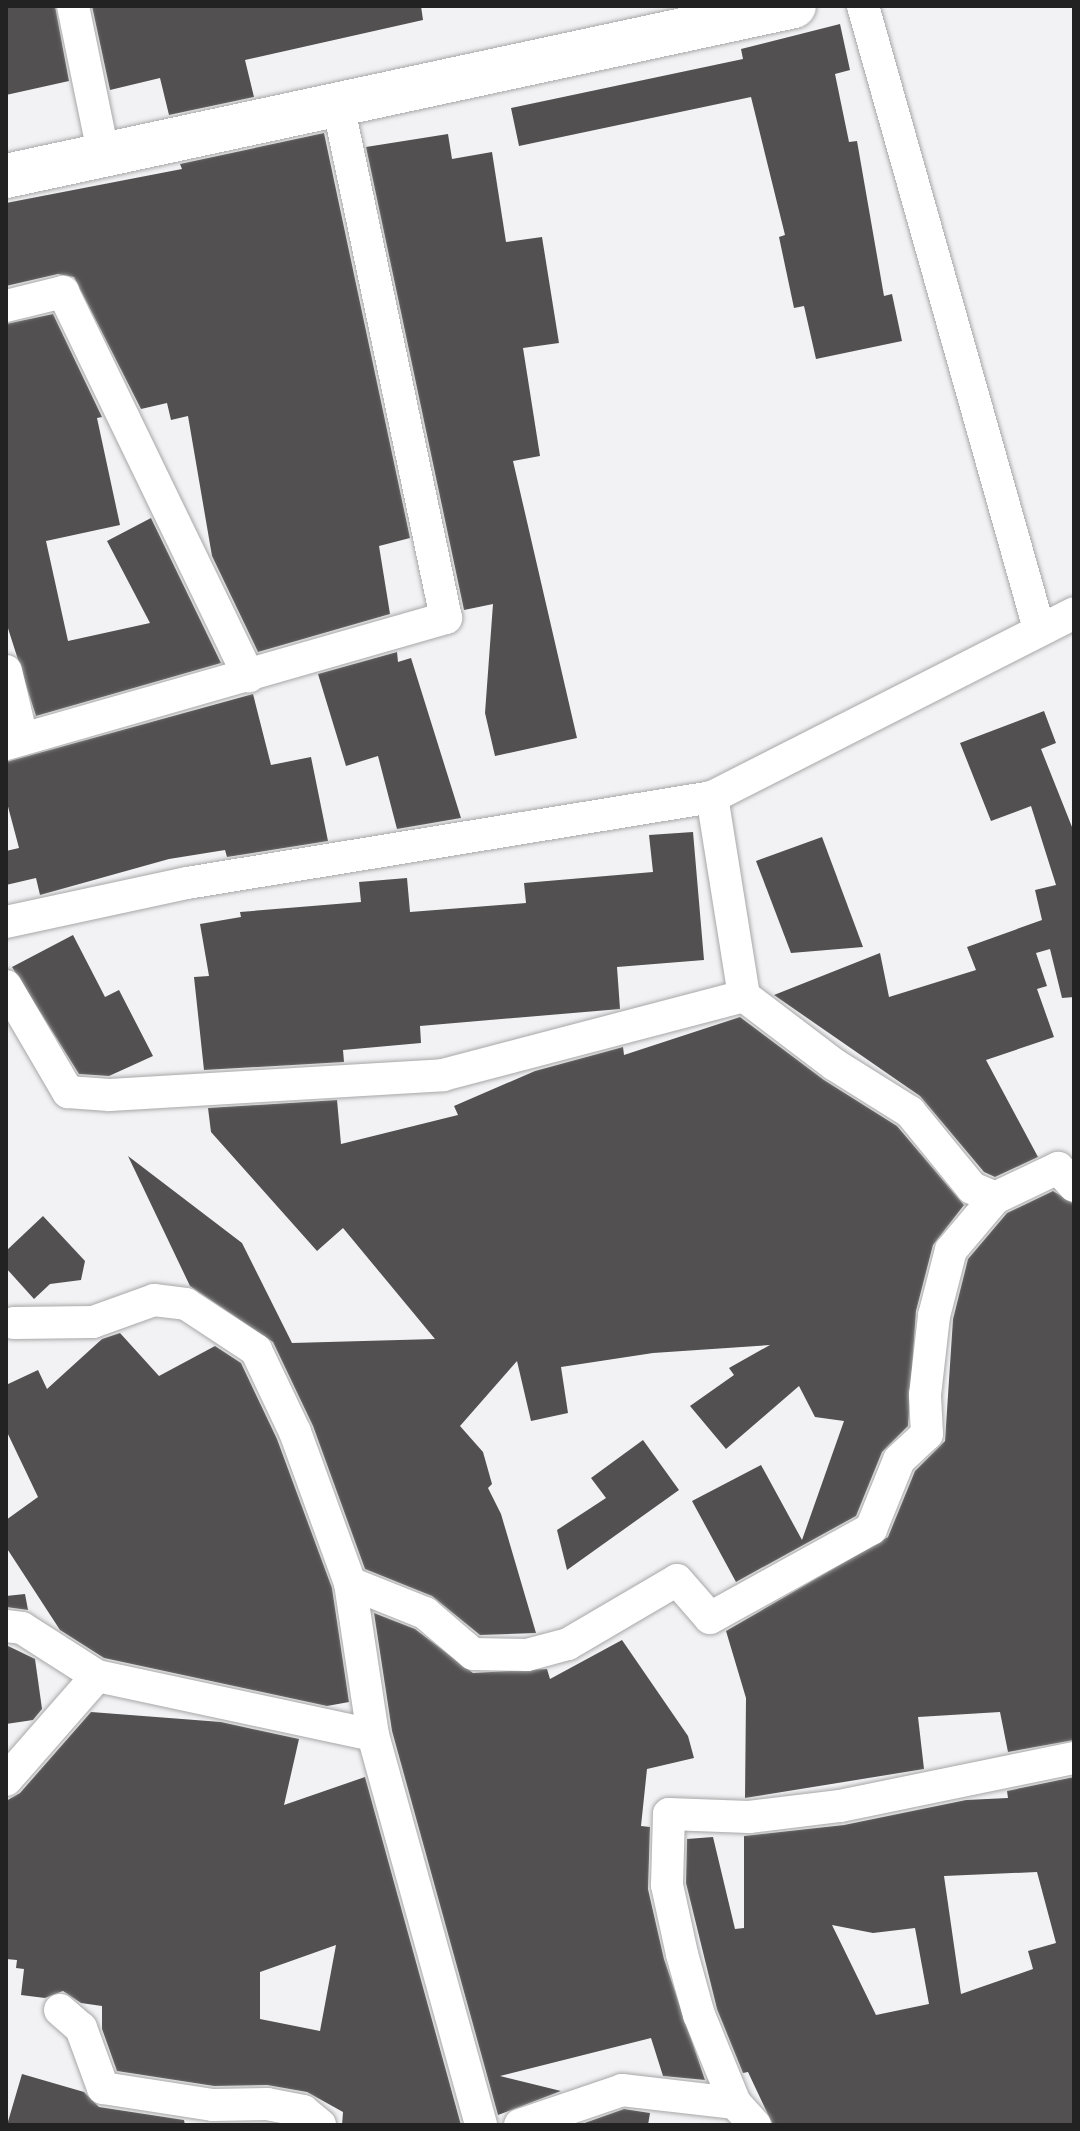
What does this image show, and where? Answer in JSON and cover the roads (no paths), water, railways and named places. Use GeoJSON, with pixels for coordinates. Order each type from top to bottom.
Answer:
{"type":"FeatureCollection","features":[{"type":"Feature","properties":{"kind":"street"},"geometry":{"type":"LineString","coordinates":[[73,6],[103,152]]}},
{"type":"Feature","properties":{"kind":"street"},"geometry":{"type":"LineString","coordinates":[[6,176],[103,152],[794,6]]}},
{"type":"Feature","properties":{"kind":"street"},"geometry":{"type":"LineString","coordinates":[[863,6],[1039,629]]}},
{"type":"Feature","properties":{"kind":"street"},"geometry":{"type":"LineString","coordinates":[[6,671],[14,741],[446,618],[338,104]]}},
{"type":"Feature","properties":{"kind":"street"},"geometry":{"type":"LineString","coordinates":[[6,306],[63,292],[249,676]]}},
{"type":"Feature","properties":{"kind":"street"},"geometry":{"type":"LineString","coordinates":[[6,922],[187,883],[712,797],[1074,613]]}},
{"type":"Feature","properties":{"kind":"street"},"geometry":{"type":"LineString","coordinates":[[712,797],[744,996],[835,1065],[910,1112],[972,1188],[995,1198]]}},
{"type":"Feature","properties":{"kind":"street"},"geometry":{"type":"LineString","coordinates":[[6,986],[68,1092],[109,1095],[443,1075],[744,996]]}},
{"type":"Feature","properties":{"kind":"street"},"geometry":{"type":"LineString","coordinates":[[350,1583],[425,1613],[473,1654],[527,1655],[568,1644],[677,1580],[710,1618],[871,1529],[899,1460],[927,1434],[925,1395],[934,1316],[951,1250],[995,1198],[1058,1168],[1074,1186]]}},
{"type":"Feature","properties":{"kind":"street"},"geometry":{"type":"LineString","coordinates":[[14,1323],[93,1322],[154,1300],[186,1304],[256,1350],[295,1432],[350,1583],[373,1735],[481,2125]]}},
{"type":"Feature","properties":{"kind":"street"},"geometry":{"type":"LineString","coordinates":[[6,1626],[22,1628],[97,1676],[373,1735]]}},
{"type":"Feature","properties":{"kind":"street"},"geometry":{"type":"LineString","coordinates":[[6,1780],[97,1676]]}},
{"type":"Feature","properties":{"kind":"street"},"geometry":{"type":"LineString","coordinates":[[745,2114],[699,2015],[679,1940],[667,1885],[669,1814],[749,1817],[840,1806],[1074,1758]]}},
{"type":"Feature","properties":{"kind":"street"},"geometry":{"type":"LineString","coordinates":[[60,2010],[81,2028],[103,2088],[213,2105],[267,2104],[303,2111],[320,2125]]}},
{"type":"Feature","properties":{"kind":"street"},"geometry":{"type":"LineString","coordinates":[[520,2125],[622,2090],[745,2114]]}}]}
